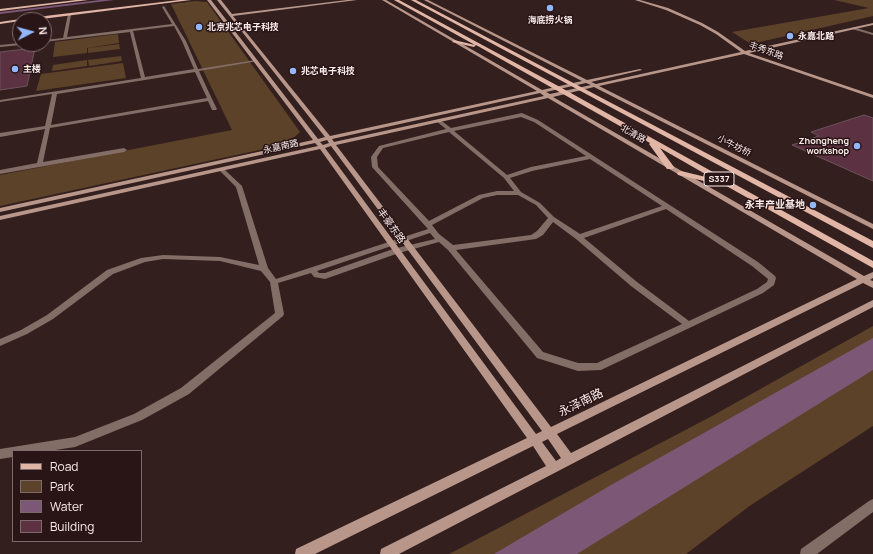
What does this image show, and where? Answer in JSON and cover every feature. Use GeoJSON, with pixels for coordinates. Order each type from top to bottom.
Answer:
{"type":"FeatureCollection","features":[{"type":"Feature","properties":{"kind":"main road"},"geometry":{"type":"LineString","coordinates":[[0,10],[86,0]]}},
{"type":"Feature","properties":{"kind":"main road"},"geometry":{"type":"LineString","coordinates":[[52,17],[189,0]]}},
{"type":"Feature","properties":{"kind":"main road","name":"北清路"},"geometry":{"type":"LineString","coordinates":[[396,0],[566,92],[873,265]]}},
{"type":"Feature","properties":{"kind":"main road","name":"北清路"},"geometry":{"type":"LineString","coordinates":[[413,0],[873,245]]}},
{"type":"Feature","properties":{"kind":"main road"},"geometry":{"type":"LineString","coordinates":[[0,23],[12,21]]}},
{"type":"Feature","properties":{"kind":"main road"},"geometry":{"type":"LineString","coordinates":[[454,41],[488,50]]}},
{"type":"Feature","properties":{"kind":"main road"},"geometry":{"type":"LineString","coordinates":[[517,46],[525,59]]}},
{"type":"Feature","properties":{"kind":"main road"},"geometry":{"type":"LineString","coordinates":[[651,140],[670,167]]}},
{"type":"Feature","properties":{"kind":"main road"},"geometry":{"type":"LineString","coordinates":[[680,173],[731,186]]}},
{"type":"Feature","properties":{"kind":"street","name":"丰豪东路"},"geometry":{"type":"LineString","coordinates":[[209,0],[319,144],[554,467]]}},
{"type":"Feature","properties":{"kind":"street","name":"丰豪东路"},"geometry":{"type":"LineString","coordinates":[[219,0],[330,142],[569,459]]}},
{"type":"Feature","properties":{"kind":"street"},"geometry":{"type":"LineString","coordinates":[[232,15],[355,0]]}},
{"type":"Feature","properties":{"kind":"street","name":"北清路"},"geometry":{"type":"LineString","coordinates":[[384,0],[680,173],[870,280]]}},
{"type":"Feature","properties":{"kind":"street"},"geometry":{"type":"LineString","coordinates":[[426,0],[587,81]]}},
{"type":"Feature","properties":{"kind":"street","name":"丰秀东路"},"geometry":{"type":"LineString","coordinates":[[638,0],[667,9],[701,24],[738,49]]}},
{"type":"Feature","properties":{"kind":"street","name":"丰秀东路"},"geometry":{"type":"LineString","coordinates":[[647,0],[710,24],[744,50],[873,97]]}},
{"type":"Feature","properties":{"kind":"street"},"geometry":{"type":"LineString","coordinates":[[164,7],[175,24],[214,109]]}},
{"type":"Feature","properties":{"kind":"street"},"geometry":{"type":"LineString","coordinates":[[65,38],[69,15]]}},
{"type":"Feature","properties":{"kind":"street"},"geometry":{"type":"LineString","coordinates":[[581,89],[873,19]]}},
{"type":"Feature","properties":{"kind":"street"},"geometry":{"type":"LineString","coordinates":[[52,40],[175,24]]}},
{"type":"Feature","properties":{"kind":"street"},"geometry":{"type":"LineString","coordinates":[[671,63],[738,49],[751,51],[873,24]]}},
{"type":"Feature","properties":{"kind":"street"},"geometry":{"type":"LineString","coordinates":[[853,28],[873,34]]}},
{"type":"Feature","properties":{"kind":"street"},"geometry":{"type":"LineString","coordinates":[[131,30],[143,78]]}},
{"type":"Feature","properties":{"kind":"street"},"geometry":{"type":"LineString","coordinates":[[0,46],[12,45]]}},
{"type":"Feature","properties":{"kind":"street","name":"丰秀东路"},"geometry":{"type":"LineString","coordinates":[[751,51],[873,92]]}},
{"type":"Feature","properties":{"kind":"street"},"geometry":{"type":"LineString","coordinates":[[0,101],[256,61]]}},
{"type":"Feature","properties":{"kind":"street"},"geometry":{"type":"LineString","coordinates":[[572,84],[648,68]]}},
{"type":"Feature","properties":{"kind":"street","name":"小牛坊桥"},"geometry":{"type":"LineString","coordinates":[[587,81],[873,227]]}},
{"type":"Feature","properties":{"kind":"street","name":"永嘉南路"},"geometry":{"type":"LineString","coordinates":[[330,142],[572,84]]}},
{"type":"Feature","properties":{"kind":"street","name":"永嘉南路"},"geometry":{"type":"LineString","coordinates":[[0,210],[319,144],[439,121],[581,89]]}},
{"type":"Feature","properties":{"kind":"street"},"geometry":{"type":"LineString","coordinates":[[40,164],[46,127],[55,92]]}},
{"type":"Feature","properties":{"kind":"street"},"geometry":{"type":"LineString","coordinates":[[0,135],[210,99]]}},
{"type":"Feature","properties":{"kind":"street"},"geometry":{"type":"LineString","coordinates":[[522,115],[536,121],[589,157],[755,264],[772,278],[771,283],[760,291],[598,367],[578,367],[540,355],[450,248],[440,240],[375,167],[374,157],[381,147],[449,130],[522,115]]}},
{"type":"Feature","properties":{"kind":"street"},"geometry":{"type":"LineString","coordinates":[[439,121],[506,177],[519,193],[538,204],[552,218],[579,237],[634,284],[689,325]]}},
{"type":"Feature","properties":{"kind":"street","name":"永嘉南路"},"geometry":{"type":"LineString","coordinates":[[0,218],[222,170],[319,144]]}},
{"type":"Feature","properties":{"kind":"street"},"geometry":{"type":"LineString","coordinates":[[0,172],[124,150]]}},
{"type":"Feature","properties":{"kind":"street"},"geometry":{"type":"LineString","coordinates":[[506,177],[531,169],[589,157]]}},
{"type":"Feature","properties":{"kind":"street"},"geometry":{"type":"LineString","coordinates":[[24,450],[75,442],[138,417],[185,392],[280,314],[274,282],[264,269],[243,197],[238,186],[222,170]]}},
{"type":"Feature","properties":{"kind":"street"},"geometry":{"type":"LineString","coordinates":[[394,248],[403,239],[429,227],[480,196],[497,193],[519,193]]}},
{"type":"Feature","properties":{"kind":"street"},"geometry":{"type":"LineString","coordinates":[[579,237],[666,207]]}},
{"type":"Feature","properties":{"kind":"street"},"geometry":{"type":"LineString","coordinates":[[450,248],[532,236],[540,233],[552,218]]}},
{"type":"Feature","properties":{"kind":"street"},"geometry":{"type":"LineString","coordinates":[[274,282],[394,248],[410,248],[440,240]]}},
{"type":"Feature","properties":{"kind":"street"},"geometry":{"type":"LineString","coordinates":[[0,343],[24,332],[50,317],[110,272],[144,260],[163,257],[220,260],[264,269]]}},
{"type":"Feature","properties":{"kind":"street","name":"永泽南路"},"geometry":{"type":"LineString","coordinates":[[301,554],[870,280]]}},
{"type":"Feature","properties":{"kind":"street"},"geometry":{"type":"LineString","coordinates":[[386,554],[873,303]]}},
{"type":"Feature","properties":{"kind":"street"},"geometry":{"type":"LineString","coordinates":[[0,454],[12,452]]}},
{"type":"Feature","properties":{"kind":"street"},"geometry":{"type":"LineString","coordinates":[[806,554],[873,505]]}},
{"type":"Feature","properties":{"kind":"green space"},"geometry":{"type":"Polygon","coordinates":[[[834,0],[873,0],[873,16],[751,44],[732,32],[869,8],[834,0]]]}},
{"type":"Feature","properties":{"kind":"green space"},"geometry":{"type":"Polygon","coordinates":[[[195,1],[207,2],[300,132],[287,144],[0,206],[0,175],[232,130],[171,4],[195,1]]]}},
{"type":"Feature","properties":{"kind":"green space"},"geometry":{"type":"Polygon","coordinates":[[[118,34],[119,43],[87,48],[87,53],[53,57],[55,42],[118,34]]]}},
{"type":"Feature","properties":{"kind":"green space"},"geometry":{"type":"Polygon","coordinates":[[[119,44],[120,49],[88,53],[88,48],[119,44]]]}},
{"type":"Feature","properties":{"kind":"green space"},"geometry":{"type":"Polygon","coordinates":[[[121,56],[122,61],[89,66],[88,60],[121,56]]]}},
{"type":"Feature","properties":{"kind":"green space"},"geometry":{"type":"Polygon","coordinates":[[[87,60],[87,66],[52,71],[53,65],[87,60]]]}},
{"type":"Feature","properties":{"kind":"green space"},"geometry":{"type":"Polygon","coordinates":[[[123,63],[126,78],[36,91],[41,74],[123,63]]]}},
{"type":"Feature","properties":{"kind":"green space"},"geometry":{"type":"Polygon","coordinates":[[[873,326],[873,426],[751,505],[686,554],[449,554],[712,416],[873,326]]]}},
{"type":"Feature","properties":{"kind":"water"},"geometry":{"type":"Polygon","coordinates":[[[873,338],[873,370],[577,554],[494,554],[611,485],[873,338]]]}},
{"type":"Feature","properties":{"kind":"building","name":"主楼"},"geometry":{"type":"Polygon","coordinates":[[[12,51],[12,52],[34,52],[27,86],[0,90],[0,52],[12,51]]]}},
{"type":"Feature","properties":{"kind":"building"},"geometry":{"type":"Polygon","coordinates":[[[864,115],[873,118],[873,181],[792,145],[819,136],[811,132],[864,115]]]}},
{"type":"Feature","properties":{"kind":"waterway"},"geometry":{"type":"LineString","coordinates":[[0,13],[112,0]]}},
{"type":"Feature","properties":{"kind":"place","name":"海底捞火锅"},"geometry":{"type":"Point","coordinates":[550,8]}},
{"type":"Feature","properties":{"kind":"place","name":"北京兆芯电子科技"},"geometry":{"type":"Point","coordinates":[199,27]}},
{"type":"Feature","properties":{"kind":"place","name":"永嘉北路"},"geometry":{"type":"Point","coordinates":[790,36]}},
{"type":"Feature","properties":{"kind":"place","name":"主楼"},"geometry":{"type":"Point","coordinates":[15,69]}},
{"type":"Feature","properties":{"kind":"place","name":"兆芯电子科技"},"geometry":{"type":"Point","coordinates":[293,71]}},
{"type":"Feature","properties":{"kind":"place","name":"Zhongheng workshop"},"geometry":{"type":"Point","coordinates":[857,146]}},
{"type":"Feature","properties":{"kind":"place","name":"永丰产业基地"},"geometry":{"type":"Point","coordinates":[813,205]}}]}
